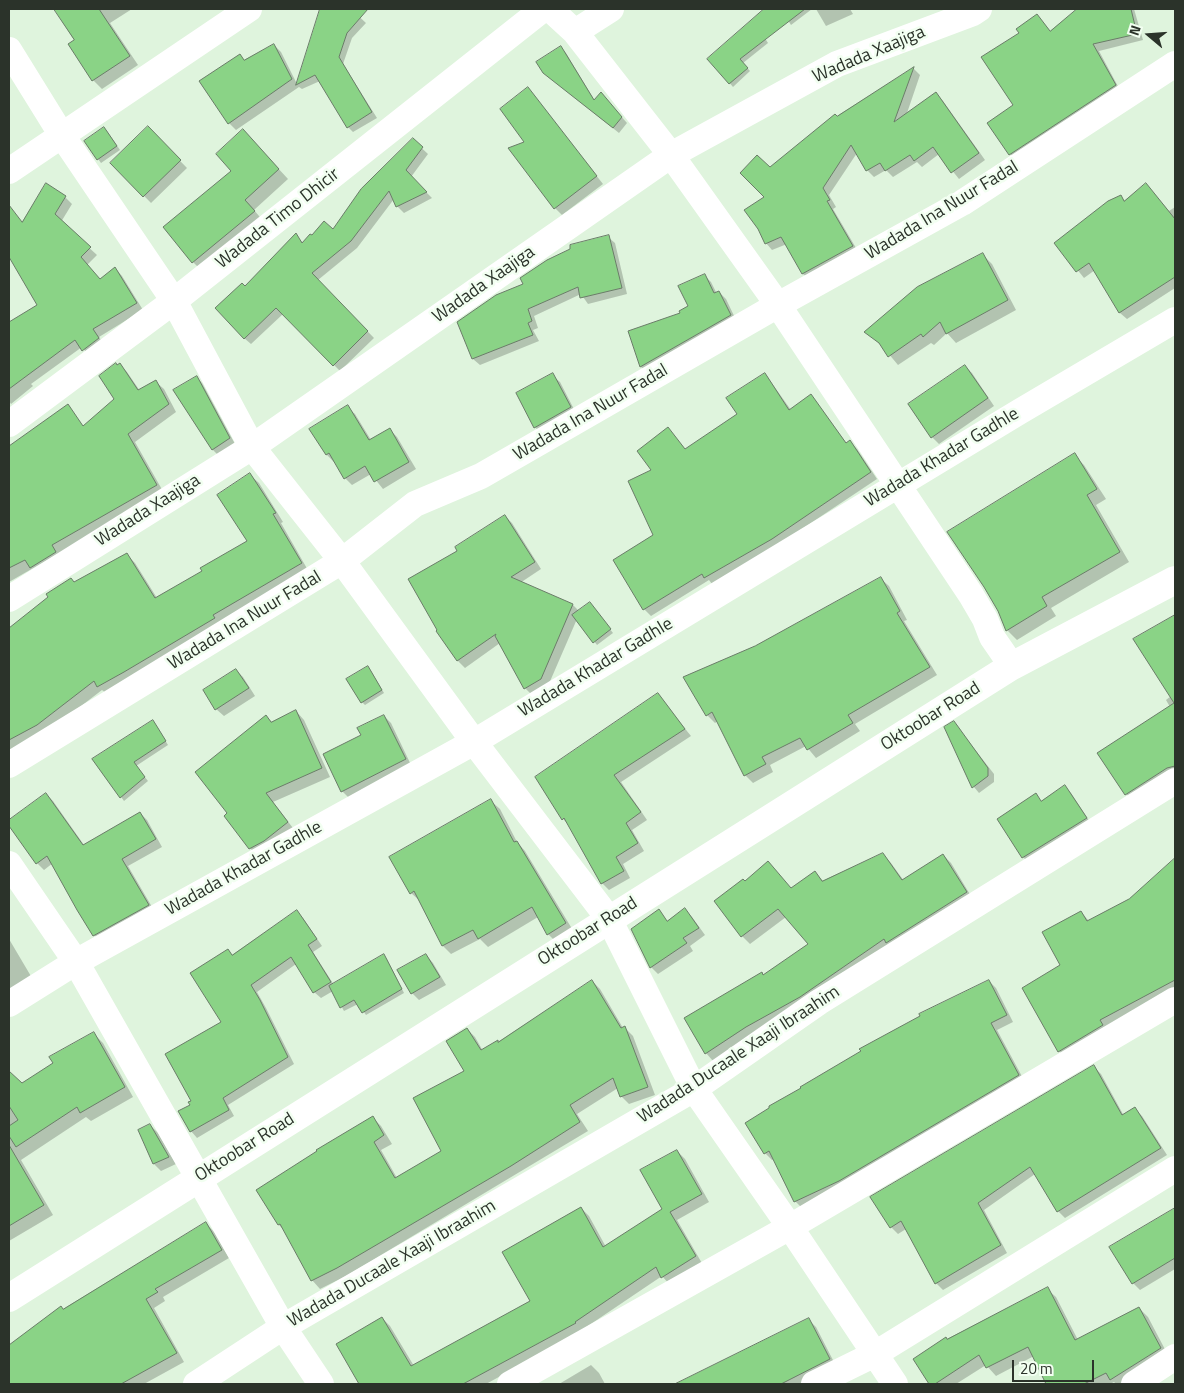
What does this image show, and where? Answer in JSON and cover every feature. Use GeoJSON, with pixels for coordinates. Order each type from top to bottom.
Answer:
{"type":"FeatureCollection","features":[{"type":"Feature","properties":{"kind":"street"},"geometry":{"type":"LineString","coordinates":[[9,171],[61,134],[249,9]]}},
{"type":"Feature","properties":{"kind":"street","name":"Wadada Timo Dhicir"},"geometry":{"type":"LineString","coordinates":[[9,424],[174,301],[543,9]]}},
{"type":"Feature","properties":{"kind":"street"},"geometry":{"type":"LineString","coordinates":[[550,9],[575,32],[670,155],[778,305],[971,595],[985,619],[992,637],[1012,666]]}},
{"type":"Feature","properties":{"kind":"street"},"geometry":{"type":"LineString","coordinates":[[575,32],[611,9]]}},
{"type":"Feature","properties":{"kind":"street","name":"Wadada Xaajiga"},"geometry":{"type":"LineString","coordinates":[[9,599],[252,447],[670,155],[837,64],[973,13],[979,9]]}},
{"type":"Feature","properties":{"kind":"street"},"geometry":{"type":"LineString","coordinates":[[9,50],[61,134],[174,301],[252,447],[342,561],[474,742],[610,919],[694,1089],[790,1227],[895,1384]]}},
{"type":"Feature","properties":{"kind":"street","name":"Wadada Ina Nuur Fadal"},"geometry":{"type":"LineString","coordinates":[[9,765],[342,561],[415,504],[481,476],[778,305],[962,203],[1175,64]]}},
{"type":"Feature","properties":{"kind":"street","name":"Wadada Khadar Gadhle"},"geometry":{"type":"LineString","coordinates":[[9,1004],[76,962],[474,742],[1175,320]]}},
{"type":"Feature","properties":{"kind":"street","name":"Oktoobar Road"},"geometry":{"type":"LineString","coordinates":[[9,1298],[1012,666],[1175,580]]}},
{"type":"Feature","properties":{"kind":"street","name":"Wadada Ducaale Xaaji Ibraahim"},"geometry":{"type":"LineString","coordinates":[[196,1384],[283,1327],[694,1089],[819,1002],[1175,781]]}},
{"type":"Feature","properties":{"kind":"street"},"geometry":{"type":"LineString","coordinates":[[9,864],[76,962],[283,1327],[321,1384]]}},
{"type":"Feature","properties":{"kind":"street"},"geometry":{"type":"LineString","coordinates":[[510,1384],[790,1227],[1175,1000]]}},
{"type":"Feature","properties":{"kind":"street"},"geometry":{"type":"LineString","coordinates":[[814,1384],[875,1354],[1175,1169]]}},
{"type":"Feature","properties":{"kind":"street"},"geometry":{"type":"LineString","coordinates":[[1134,1384],[1175,1358]]}},
{"type":"Feature","properties":{"kind":"building"},"geometry":{"type":"Polygon","coordinates":[[[54,9],[99,9],[130,56],[92,81],[68,44],[74,40],[54,9]]]}},
{"type":"Feature","properties":{"kind":"building"},"geometry":{"type":"Polygon","coordinates":[[[320,9],[368,9],[347,33],[339,57],[372,112],[347,128],[315,75],[296,85],[320,9]]]}},
{"type":"Feature","properties":{"kind":"building"},"geometry":{"type":"Polygon","coordinates":[[[764,9],[805,9],[740,59],[748,68],[729,84],[707,59],[764,9]]]}},
{"type":"Feature","properties":{"kind":"building"},"geometry":{"type":"Polygon","coordinates":[[[1077,9],[1131,9],[1137,34],[1093,44],[1116,85],[1009,155],[987,123],[1013,105],[981,57],[1019,33],[1016,29],[1037,14],[1050,31],[1077,9]]]}},
{"type":"Feature","properties":{"kind":"building"},"geometry":{"type":"Polygon","coordinates":[[[274,44],[292,79],[228,124],[199,81],[240,54],[244,60],[274,44]]]}},
{"type":"Feature","properties":{"kind":"building"},"geometry":{"type":"Polygon","coordinates":[[[561,46],[594,100],[601,92],[622,117],[613,128],[543,73],[536,62],[561,46]]]}},
{"type":"Feature","properties":{"kind":"building"},"geometry":{"type":"Polygon","coordinates":[[[914,67],[894,122],[936,92],[979,153],[951,173],[933,147],[914,161],[910,155],[885,171],[880,163],[866,171],[851,145],[823,188],[830,200],[827,201],[853,246],[802,274],[781,237],[765,244],[758,229],[744,210],[764,197],[740,173],[757,155],[770,167],[835,114],[837,116],[914,67]]]}},
{"type":"Feature","properties":{"kind":"building"},"geometry":{"type":"Polygon","coordinates":[[[528,87],[597,176],[554,209],[508,148],[524,142],[500,109],[528,87]]]}},
{"type":"Feature","properties":{"kind":"building"},"geometry":{"type":"Polygon","coordinates":[[[148,126],[181,160],[143,197],[110,163],[148,126]]]}},
{"type":"Feature","properties":{"kind":"building"},"geometry":{"type":"Polygon","coordinates":[[[104,127],[117,146],[97,160],[84,141],[104,127]]]}},
{"type":"Feature","properties":{"kind":"building"},"geometry":{"type":"Polygon","coordinates":[[[243,129],[279,169],[245,200],[255,211],[192,263],[163,227],[231,171],[216,154],[243,129]]]}},
{"type":"Feature","properties":{"kind":"building"},"geometry":{"type":"Polygon","coordinates":[[[413,138],[423,147],[406,170],[427,192],[396,207],[389,191],[351,241],[312,273],[368,331],[333,366],[276,308],[244,339],[215,308],[242,283],[245,286],[296,233],[302,243],[324,221],[333,229],[361,189],[413,138]]]}},
{"type":"Feature","properties":{"kind":"building"},"geometry":{"type":"Polygon","coordinates":[[[46,183],[66,196],[55,214],[91,247],[81,257],[100,279],[115,267],[137,303],[93,329],[99,338],[82,351],[75,340],[9,389],[9,322],[37,305],[9,257],[9,205],[22,222],[46,183]]]}},
{"type":"Feature","properties":{"kind":"building"},"geometry":{"type":"Polygon","coordinates":[[[1146,183],[1175,219],[1175,277],[1119,313],[1089,263],[1076,272],[1054,243],[1108,201],[1121,195],[1124,201],[1146,183]]]}},
{"type":"Feature","properties":{"kind":"building"},"geometry":{"type":"Polygon","coordinates":[[[609,235],[622,288],[580,298],[578,287],[528,309],[532,321],[528,323],[533,335],[472,359],[457,322],[496,295],[523,284],[520,278],[547,260],[570,249],[570,245],[609,235]]]}},
{"type":"Feature","properties":{"kind":"building"},"geometry":{"type":"Polygon","coordinates":[[[983,253],[1008,300],[946,334],[940,322],[923,337],[921,334],[888,357],[879,343],[864,332],[917,287],[983,253]]]}},
{"type":"Feature","properties":{"kind":"building"},"geometry":{"type":"Polygon","coordinates":[[[705,274],[714,293],[719,291],[731,315],[640,367],[628,331],[680,313],[679,311],[688,306],[678,286],[705,274]]]}},
{"type":"Feature","properties":{"kind":"building"},"geometry":{"type":"Polygon","coordinates":[[[116,363],[117,365],[120,363],[138,390],[156,380],[169,404],[128,434],[157,485],[52,545],[56,552],[30,568],[25,560],[9,568],[9,446],[68,404],[83,426],[114,399],[99,376],[116,363]]]}},
{"type":"Feature","properties":{"kind":"building"},"geometry":{"type":"Polygon","coordinates":[[[965,365],[988,398],[931,438],[908,404],[965,365]]]}},
{"type":"Feature","properties":{"kind":"building"},"geometry":{"type":"Polygon","coordinates":[[[553,373],[571,407],[534,428],[516,393],[553,373]]]}},
{"type":"Feature","properties":{"kind":"building"},"geometry":{"type":"Polygon","coordinates":[[[765,373],[789,410],[811,394],[846,443],[850,440],[871,472],[772,539],[704,578],[702,574],[643,610],[613,560],[653,535],[628,481],[651,470],[637,451],[668,427],[685,449],[737,414],[726,398],[765,373]]]}},
{"type":"Feature","properties":{"kind":"building"},"geometry":{"type":"Polygon","coordinates":[[[197,376],[230,438],[212,450],[173,390],[197,376]]]}},
{"type":"Feature","properties":{"kind":"building"},"geometry":{"type":"Polygon","coordinates":[[[348,405],[369,440],[390,428],[409,462],[374,482],[365,466],[344,479],[329,453],[326,455],[309,429],[348,405]]]}},
{"type":"Feature","properties":{"kind":"building"},"geometry":{"type":"Polygon","coordinates":[[[1075,453],[1097,489],[1087,495],[1120,552],[1042,597],[1047,606],[1006,631],[998,611],[984,587],[947,532],[1075,453]]]}},
{"type":"Feature","properties":{"kind":"building"},"geometry":{"type":"Polygon","coordinates":[[[250,473],[276,513],[273,514],[302,563],[213,615],[215,618],[124,672],[97,687],[94,681],[37,725],[9,740],[9,628],[48,597],[46,594],[71,578],[74,582],[127,553],[155,598],[202,571],[200,568],[247,541],[217,495],[250,473]]]}},
{"type":"Feature","properties":{"kind":"building"},"geometry":{"type":"Polygon","coordinates":[[[505,515],[535,562],[511,577],[573,604],[541,679],[524,689],[495,636],[496,634],[457,661],[436,631],[408,579],[457,551],[455,547],[505,515]]]}},
{"type":"Feature","properties":{"kind":"building"},"geometry":{"type":"Polygon","coordinates":[[[881,577],[900,611],[897,613],[930,667],[848,715],[853,723],[807,750],[800,738],[762,757],[766,764],[744,776],[712,712],[706,716],[683,677],[755,646],[881,577]]]}},
{"type":"Feature","properties":{"kind":"building"},"geometry":{"type":"Polygon","coordinates":[[[590,602],[611,629],[593,643],[572,615],[590,602]]]}},
{"type":"Feature","properties":{"kind":"building"},"geometry":{"type":"Polygon","coordinates":[[[1175,615],[1175,766],[1167,768],[1125,795],[1097,753],[1174,703],[1133,639],[1175,615]]]}},
{"type":"Feature","properties":{"kind":"building"},"geometry":{"type":"Polygon","coordinates":[[[368,666],[382,690],[361,703],[346,679],[368,666]]]}},
{"type":"Feature","properties":{"kind":"building"},"geometry":{"type":"Polygon","coordinates":[[[236,669],[249,688],[215,710],[203,690],[236,669]]]}},
{"type":"Feature","properties":{"kind":"building"},"geometry":{"type":"Polygon","coordinates":[[[658,693],[685,729],[614,775],[641,812],[626,823],[638,843],[616,857],[624,871],[601,884],[564,818],[562,820],[535,777],[658,693]]]}},
{"type":"Feature","properties":{"kind":"building"},"geometry":{"type":"Polygon","coordinates":[[[296,710],[322,768],[266,793],[288,822],[264,841],[249,849],[224,816],[227,813],[195,772],[266,715],[271,722],[296,710]]]}},
{"type":"Feature","properties":{"kind":"building"},"geometry":{"type":"Polygon","coordinates":[[[384,715],[406,759],[341,792],[323,754],[361,735],[357,728],[384,715]]]}},
{"type":"Feature","properties":{"kind":"building"},"geometry":{"type":"Polygon","coordinates":[[[153,720],[166,741],[134,762],[145,777],[120,798],[92,759],[153,720]]]}},
{"type":"Feature","properties":{"kind":"building"},"geometry":{"type":"Polygon","coordinates":[[[954,721],[988,768],[988,776],[972,788],[944,727],[954,721]]]}},
{"type":"Feature","properties":{"kind":"building"},"geometry":{"type":"Polygon","coordinates":[[[1065,785],[1087,818],[1022,858],[997,819],[1036,793],[1041,801],[1065,785]]]}},
{"type":"Feature","properties":{"kind":"building"},"geometry":{"type":"Polygon","coordinates":[[[46,793],[83,845],[140,812],[156,839],[122,859],[149,905],[93,936],[47,856],[36,864],[9,826],[9,820],[46,793]]]}},
{"type":"Feature","properties":{"kind":"building"},"geometry":{"type":"Polygon","coordinates":[[[491,799],[514,842],[517,841],[566,923],[547,935],[532,907],[478,939],[473,930],[442,946],[414,891],[410,894],[389,857],[491,799]]]}},
{"type":"Feature","properties":{"kind":"building"},"geometry":{"type":"Polygon","coordinates":[[[883,853],[902,880],[943,854],[967,892],[886,943],[884,939],[800,997],[746,1027],[705,1054],[684,1018],[762,972],[763,975],[808,944],[778,909],[741,937],[714,901],[743,879],[745,881],[768,861],[791,888],[815,871],[822,881],[883,853]]]}},
{"type":"Feature","properties":{"kind":"building"},"geometry":{"type":"Polygon","coordinates":[[[1175,858],[1175,980],[1100,1020],[1103,1025],[1058,1052],[1022,988],[1060,965],[1042,932],[1081,911],[1087,921],[1129,899],[1175,858]]]}},
{"type":"Feature","properties":{"kind":"building"},"geometry":{"type":"Polygon","coordinates":[[[685,908],[699,928],[683,938],[687,943],[650,968],[631,929],[659,909],[667,921],[685,908]]]}},
{"type":"Feature","properties":{"kind":"building"},"geometry":{"type":"Polygon","coordinates":[[[297,910],[317,939],[308,945],[331,982],[313,993],[291,957],[251,985],[288,1057],[223,1098],[229,1110],[190,1132],[178,1111],[190,1105],[188,1102],[191,1101],[165,1054],[221,1022],[190,973],[228,949],[232,955],[297,910]]]}},
{"type":"Feature","properties":{"kind":"building"},"geometry":{"type":"Polygon","coordinates":[[[384,954],[402,989],[362,1013],[354,1000],[340,1008],[329,986],[384,954]]]}},
{"type":"Feature","properties":{"kind":"building"},"geometry":{"type":"Polygon","coordinates":[[[426,954],[440,977],[411,994],[397,970],[426,954]]]}},
{"type":"Feature","properties":{"kind":"building"},"geometry":{"type":"Polygon","coordinates":[[[592,980],[621,1028],[625,1026],[648,1087],[620,1097],[613,1078],[570,1105],[580,1122],[511,1166],[337,1268],[311,1281],[280,1224],[278,1225],[256,1190],[316,1150],[373,1116],[384,1135],[374,1142],[395,1178],[441,1151],[413,1098],[464,1071],[446,1041],[467,1028],[481,1050],[498,1040],[498,1042],[592,980]]]}},
{"type":"Feature","properties":{"kind":"building"},"geometry":{"type":"Polygon","coordinates":[[[989,980],[1007,1015],[991,1023],[1019,1075],[839,1181],[794,1202],[769,1151],[764,1154],[745,1123],[769,1108],[769,1106],[861,1051],[859,1049],[920,1016],[919,1014],[989,980]]]}},
{"type":"Feature","properties":{"kind":"building"},"geometry":{"type":"Polygon","coordinates":[[[94,1032],[125,1087],[80,1113],[77,1107],[16,1147],[9,1136],[9,1126],[18,1120],[9,1106],[9,1071],[22,1083],[53,1063],[49,1057],[94,1032]]]}},
{"type":"Feature","properties":{"kind":"building"},"geometry":{"type":"Polygon","coordinates":[[[1094,1065],[1122,1115],[1135,1107],[1161,1148],[1057,1212],[1030,1167],[978,1203],[1001,1245],[935,1284],[901,1221],[890,1228],[870,1197],[1094,1065]]]}},
{"type":"Feature","properties":{"kind":"building"},"geometry":{"type":"Polygon","coordinates":[[[150,1124],[169,1157],[153,1164],[138,1130],[150,1124]]]}},
{"type":"Feature","properties":{"kind":"building"},"geometry":{"type":"Polygon","coordinates":[[[9,1145],[44,1205],[9,1226],[9,1145]]]}},
{"type":"Feature","properties":{"kind":"building"},"geometry":{"type":"Polygon","coordinates":[[[677,1150],[702,1194],[670,1212],[696,1256],[661,1278],[656,1267],[576,1323],[463,1384],[359,1384],[336,1344],[382,1317],[411,1366],[530,1301],[502,1252],[581,1207],[603,1247],[662,1209],[640,1170],[677,1150]]]}},
{"type":"Feature","properties":{"kind":"building"},"geometry":{"type":"Polygon","coordinates":[[[1175,1208],[1175,1258],[1132,1284],[1109,1247],[1175,1208]]]}},
{"type":"Feature","properties":{"kind":"building"},"geometry":{"type":"Polygon","coordinates":[[[206,1222],[222,1250],[155,1289],[158,1292],[146,1299],[177,1353],[121,1384],[9,1384],[9,1345],[61,1306],[63,1309],[206,1222]]]}},
{"type":"Feature","properties":{"kind":"building"},"geometry":{"type":"Polygon","coordinates":[[[1048,1287],[1075,1340],[1139,1307],[1161,1348],[1110,1380],[1106,1373],[1084,1384],[1046,1384],[1028,1347],[986,1368],[979,1355],[935,1384],[929,1384],[913,1359],[946,1337],[947,1339],[1048,1287]]]}},
{"type":"Feature","properties":{"kind":"building"},"geometry":{"type":"Polygon","coordinates":[[[809,1318],[830,1359],[781,1384],[675,1384],[809,1318]]]}}]}
